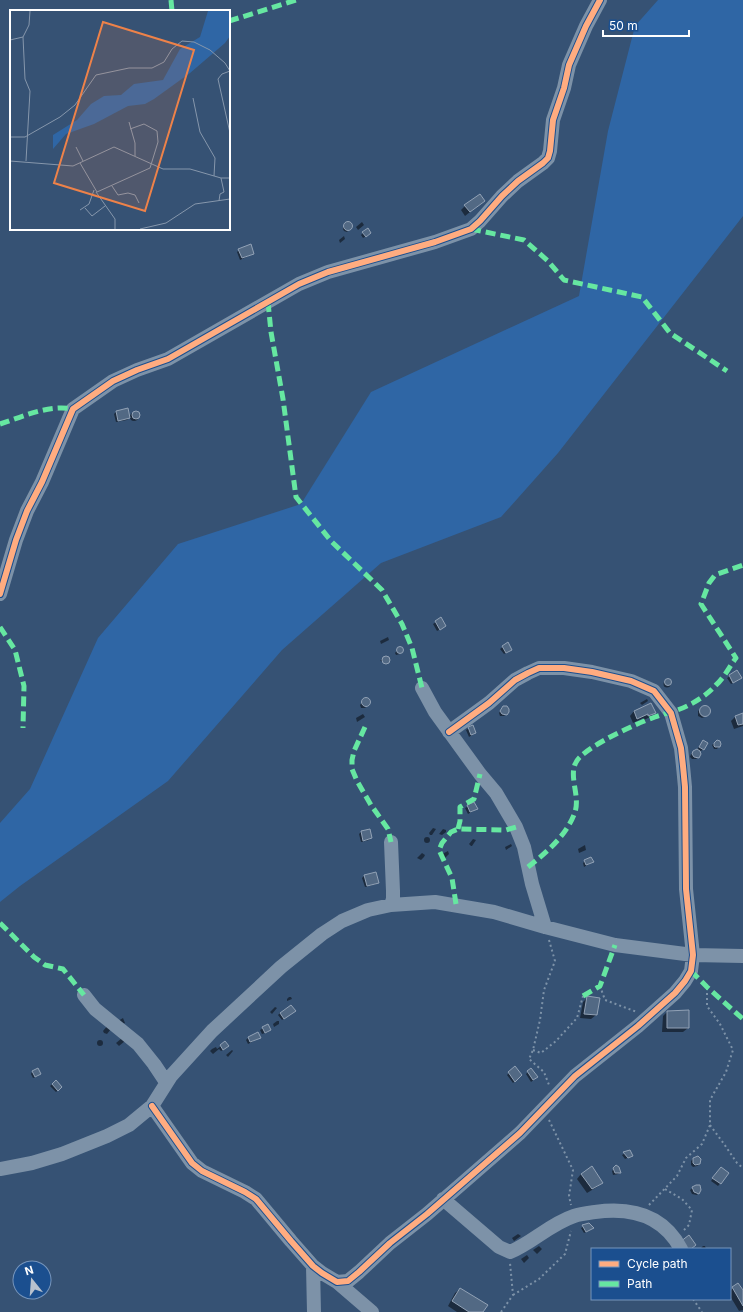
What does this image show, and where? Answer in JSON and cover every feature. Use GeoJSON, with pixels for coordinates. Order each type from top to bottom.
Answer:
{"type":"FeatureCollection","features":[{"type":"Feature","properties":{"kind":"street"},"geometry":{"type":"LineString","coordinates":[[0,594],[16,540],[27,511],[42,482],[72,409],[113,381],[137,370],[168,359],[299,284],[328,272],[435,242],[471,229],[502,196],[543,164],[548,158],[553,120],[570,65],[586,26],[600,0]]}},
{"type":"Feature","properties":{"kind":"street"},"geometry":{"type":"LineString","coordinates":[[337,1282],[348,1281],[390,1243],[427,1214],[520,1133],[575,1076],[650,1016],[675,992],[685,981],[691,971],[693,956],[686,889],[685,787],[681,748],[671,713],[654,691],[631,680],[592,672],[564,668],[539,668],[515,680],[489,703],[450,732]]}},
{"type":"Feature","properties":{"kind":"street"},"geometry":{"type":"LineString","coordinates":[[422,688],[435,712],[480,774],[496,793],[516,827],[524,847],[532,884],[545,927]]}},
{"type":"Feature","properties":{"kind":"street"},"geometry":{"type":"LineString","coordinates":[[391,842],[393,899],[391,905]]}},
{"type":"Feature","properties":{"kind":"street"},"geometry":{"type":"LineString","coordinates":[[0,1169],[40,1161],[62,1154],[107,1136],[129,1125],[152,1106],[166,1082],[182,1063],[218,1026],[281,966],[322,934],[342,921],[368,910],[391,905],[435,902],[456,904],[494,912],[615,945],[693,956],[743,956]]}},
{"type":"Feature","properties":{"kind":"street"},"geometry":{"type":"LineString","coordinates":[[84,995],[95,1010],[138,1044],[166,1082]]}},
{"type":"Feature","properties":{"kind":"street"},"geometry":{"type":"LineString","coordinates":[[152,1106],[192,1163],[202,1171],[256,1199],[314,1266],[337,1282],[372,1312]]}},
{"type":"Feature","properties":{"kind":"street"},"geometry":{"type":"LineString","coordinates":[[443,1199],[499,1247],[510,1252],[557,1224],[574,1216],[604,1211],[622,1211],[646,1215],[660,1224],[678,1244]]}},
{"type":"Feature","properties":{"kind":"street"},"geometry":{"type":"LineString","coordinates":[[314,1266],[314,1312]]}},
{"type":"Feature","properties":{"kind":"path"},"geometry":{"type":"LineString","coordinates":[[545,927],[555,961],[544,990],[540,1020],[533,1050],[529,1059],[544,1072],[555,1097]]}},
{"type":"Feature","properties":{"kind":"path"},"geometry":{"type":"LineString","coordinates":[[600,986],[604,1000],[650,1016]]}},
{"type":"Feature","properties":{"kind":"path"},"geometry":{"type":"LineString","coordinates":[[646,1215],[649,1206],[677,1176],[686,1158],[702,1144],[710,1124],[710,1100],[726,1072],[733,1050],[720,1024],[707,1006],[707,987]]}},
{"type":"Feature","properties":{"kind":"path"},"geometry":{"type":"LineString","coordinates":[[533,1050],[541,1054],[556,1041],[577,1018],[583,996]]}},
{"type":"Feature","properties":{"kind":"path"},"geometry":{"type":"LineString","coordinates":[[710,1124],[737,1163],[743,1168]]}},
{"type":"Feature","properties":{"kind":"path"},"geometry":{"type":"LineString","coordinates":[[665,1189],[682,1199],[692,1210],[690,1225],[678,1244]]}},
{"type":"Feature","properties":{"kind":"path"},"geometry":{"type":"LineString","coordinates":[[501,1312],[513,1295],[510,1252]]}},
{"type":"Feature","properties":{"kind":"path"},"geometry":{"type":"LineString","coordinates":[[694,1300],[702,1312]]}},
{"type":"Feature","properties":{"kind":"shaded area"},"geometry":{"type":"Polygon","coordinates":[[[658,0],[743,0],[743,216],[558,453],[501,517],[381,563],[282,650],[168,781],[20,886],[0,902],[0,823],[30,789],[98,638],[178,544],[301,504],[371,392],[579,296],[608,131],[635,26],[658,0]]]}},
{"type":"Feature","properties":{"kind":"building"},"geometry":{"type":"Polygon","coordinates":[[[480,194],[485,201],[470,212],[464,205],[480,194]]]}},
{"type":"Feature","properties":{"kind":"building"},"geometry":{"type":"Polygon","coordinates":[[[346,222],[350,222],[352,226],[350,230],[346,230],[344,228],[344,224],[346,222]]]}},
{"type":"Feature","properties":{"kind":"building"},"geometry":{"type":"Polygon","coordinates":[[[368,228],[371,233],[366,237],[362,232],[368,228]]]}},
{"type":"Feature","properties":{"kind":"building"},"geometry":{"type":"Polygon","coordinates":[[[251,244],[254,254],[242,258],[238,249],[251,244]]]}},
{"type":"Feature","properties":{"kind":"building"},"geometry":{"type":"Polygon","coordinates":[[[128,408],[130,418],[118,421],[116,411],[128,408]]]}},
{"type":"Feature","properties":{"kind":"building"},"geometry":{"type":"Polygon","coordinates":[[[134,411],[138,411],[140,415],[138,419],[134,419],[132,417],[132,413],[134,411]]]}},
{"type":"Feature","properties":{"kind":"building"},"geometry":{"type":"Polygon","coordinates":[[[441,617],[446,626],[440,630],[435,621],[441,617]]]}},
{"type":"Feature","properties":{"kind":"building"},"geometry":{"type":"Polygon","coordinates":[[[508,642],[512,650],[506,653],[502,646],[508,642]]]}},
{"type":"Feature","properties":{"kind":"building"},"geometry":{"type":"Polygon","coordinates":[[[400,646],[403,647],[403,653],[400,654],[397,653],[396,650],[397,647],[400,646]]]}},
{"type":"Feature","properties":{"kind":"building"},"geometry":{"type":"Polygon","coordinates":[[[384,656],[388,656],[390,660],[388,664],[384,664],[382,662],[382,658],[384,656]]]}},
{"type":"Feature","properties":{"kind":"building"},"geometry":{"type":"Polygon","coordinates":[[[737,670],[742,678],[733,683],[729,675],[737,670]]]}},
{"type":"Feature","properties":{"kind":"building"},"geometry":{"type":"Polygon","coordinates":[[[668,678],[671,679],[671,685],[668,686],[665,685],[664,682],[665,679],[668,678]]]}},
{"type":"Feature","properties":{"kind":"building"},"geometry":{"type":"Polygon","coordinates":[[[364,698],[368,698],[370,702],[368,706],[364,706],[362,704],[362,700],[364,698]]]}},
{"type":"Feature","properties":{"kind":"building"},"geometry":{"type":"Polygon","coordinates":[[[651,703],[656,713],[648,716],[648,714],[637,719],[634,711],[651,703]]]}},
{"type":"Feature","properties":{"kind":"building"},"geometry":{"type":"Polygon","coordinates":[[[503,706],[507,706],[509,709],[507,715],[502,714],[500,711],[503,706]]]}},
{"type":"Feature","properties":{"kind":"building"},"geometry":{"type":"Polygon","coordinates":[[[703,706],[707,706],[709,707],[709,715],[703,716],[700,713],[700,709],[703,706]]]}},
{"type":"Feature","properties":{"kind":"building"},"geometry":{"type":"Polygon","coordinates":[[[743,713],[743,724],[738,725],[735,716],[743,713]]]}},
{"type":"Feature","properties":{"kind":"building"},"geometry":{"type":"Polygon","coordinates":[[[473,725],[476,733],[471,735],[468,727],[473,725]]]}},
{"type":"Feature","properties":{"kind":"building"},"geometry":{"type":"Polygon","coordinates":[[[703,740],[708,743],[704,750],[699,747],[703,740]]]}},
{"type":"Feature","properties":{"kind":"building"},"geometry":{"type":"Polygon","coordinates":[[[717,740],[720,741],[720,747],[714,746],[714,743],[717,740]]]}},
{"type":"Feature","properties":{"kind":"building"},"geometry":{"type":"Polygon","coordinates":[[[697,749],[701,754],[699,758],[694,757],[692,754],[693,751],[697,749]]]}},
{"type":"Feature","properties":{"kind":"building"},"geometry":{"type":"Polygon","coordinates":[[[474,802],[478,809],[470,812],[467,805],[474,802]]]}},
{"type":"Feature","properties":{"kind":"building"},"geometry":{"type":"Polygon","coordinates":[[[370,829],[372,838],[363,841],[361,831],[370,829]]]}},
{"type":"Feature","properties":{"kind":"building"},"geometry":{"type":"Polygon","coordinates":[[[591,857],[594,862],[586,865],[584,860],[591,857]]]}},
{"type":"Feature","properties":{"kind":"building"},"geometry":{"type":"Polygon","coordinates":[[[376,872],[379,883],[367,886],[364,875],[376,872]]]}},
{"type":"Feature","properties":{"kind":"building"},"geometry":{"type":"Polygon","coordinates":[[[587,996],[600,998],[597,1015],[584,1014],[587,996]]]}},
{"type":"Feature","properties":{"kind":"building"},"geometry":{"type":"Polygon","coordinates":[[[291,1005],[296,1011],[284,1019],[280,1013],[291,1005]]]}},
{"type":"Feature","properties":{"kind":"building"},"geometry":{"type":"Polygon","coordinates":[[[689,1010],[689,1028],[667,1028],[667,1011],[689,1010]]]}},
{"type":"Feature","properties":{"kind":"building"},"geometry":{"type":"Polygon","coordinates":[[[268,1024],[271,1030],[265,1033],[262,1027],[268,1024]]]}},
{"type":"Feature","properties":{"kind":"building"},"geometry":{"type":"Polygon","coordinates":[[[258,1032],[261,1038],[250,1042],[248,1037],[258,1032]]]}},
{"type":"Feature","properties":{"kind":"building"},"geometry":{"type":"Polygon","coordinates":[[[225,1041],[229,1046],[223,1050],[220,1045],[225,1041]]]}},
{"type":"Feature","properties":{"kind":"building"},"geometry":{"type":"Polygon","coordinates":[[[515,1066],[522,1075],[515,1082],[508,1072],[515,1066]]]}},
{"type":"Feature","properties":{"kind":"building"},"geometry":{"type":"Polygon","coordinates":[[[38,1068],[41,1074],[35,1077],[32,1071],[38,1068]]]}},
{"type":"Feature","properties":{"kind":"building"},"geometry":{"type":"Polygon","coordinates":[[[531,1068],[538,1077],[533,1080],[527,1071],[531,1068]]]}},
{"type":"Feature","properties":{"kind":"building"},"geometry":{"type":"Polygon","coordinates":[[[56,1080],[62,1087],[58,1091],[52,1084],[56,1080]]]}},
{"type":"Feature","properties":{"kind":"building"},"geometry":{"type":"Polygon","coordinates":[[[630,1150],[633,1156],[628,1158],[623,1152],[630,1150]]]}},
{"type":"Feature","properties":{"kind":"building"},"geometry":{"type":"Polygon","coordinates":[[[698,1156],[701,1159],[700,1164],[695,1165],[693,1163],[693,1158],[698,1156]]]}},
{"type":"Feature","properties":{"kind":"building"},"geometry":{"type":"Polygon","coordinates":[[[616,1165],[619,1167],[621,1173],[615,1173],[613,1168],[616,1165]]]}},
{"type":"Feature","properties":{"kind":"building"},"geometry":{"type":"Polygon","coordinates":[[[592,1166],[603,1183],[592,1189],[581,1174],[592,1166]]]}},
{"type":"Feature","properties":{"kind":"building"},"geometry":{"type":"Polygon","coordinates":[[[721,1167],[729,1173],[721,1184],[712,1178],[721,1167]]]}},
{"type":"Feature","properties":{"kind":"building"},"geometry":{"type":"Polygon","coordinates":[[[700,1185],[701,1190],[699,1194],[694,1192],[692,1187],[700,1185]]]}},
{"type":"Feature","properties":{"kind":"building"},"geometry":{"type":"Polygon","coordinates":[[[589,1223],[594,1228],[586,1232],[582,1225],[589,1223]]]}},
{"type":"Feature","properties":{"kind":"building"},"geometry":{"type":"Polygon","coordinates":[[[689,1235],[696,1245],[692,1248],[683,1248],[680,1242],[689,1235]]]}},
{"type":"Feature","properties":{"kind":"building"},"geometry":{"type":"Polygon","coordinates":[[[738,1283],[743,1290],[743,1306],[732,1287],[738,1283]]]}},
{"type":"Feature","properties":{"kind":"building"},"geometry":{"type":"Polygon","coordinates":[[[460,1288],[488,1305],[483,1312],[469,1312],[452,1301],[460,1288]]]}},
{"type":"Feature","properties":{"kind":"marked path"},"geometry":{"type":"LineString","coordinates":[[171,0],[172,10]]}},
{"type":"Feature","properties":{"kind":"marked path"},"geometry":{"type":"LineString","coordinates":[[230,21],[296,0]]}},
{"type":"Feature","properties":{"kind":"marked path"},"geometry":{"type":"LineString","coordinates":[[471,229],[524,240],[548,261],[564,280],[642,297],[670,333],[727,371]]}},
{"type":"Feature","properties":{"kind":"marked path"},"geometry":{"type":"LineString","coordinates":[[268,302],[271,332],[283,399],[296,497],[331,541],[382,590],[402,624],[412,648],[422,688]]}},
{"type":"Feature","properties":{"kind":"marked path"},"geometry":{"type":"LineString","coordinates":[[0,424],[45,410],[55,408],[73,409]]}},
{"type":"Feature","properties":{"kind":"marked path"},"geometry":{"type":"LineString","coordinates":[[528,867],[562,836],[575,812],[576,798],[573,776],[576,763],[580,757],[595,746],[626,729],[655,717],[681,709],[693,703],[710,691],[724,676],[736,658],[701,604],[709,583],[715,575],[743,565]]}},
{"type":"Feature","properties":{"kind":"marked path"},"geometry":{"type":"LineString","coordinates":[[0,627],[15,650],[24,686],[23,728]]}},
{"type":"Feature","properties":{"kind":"marked path"},"geometry":{"type":"LineString","coordinates":[[365,727],[354,751],[352,769],[371,805],[388,829],[391,842]]}},
{"type":"Feature","properties":{"kind":"marked path"},"geometry":{"type":"LineString","coordinates":[[458,829],[460,821],[460,807],[474,799],[480,774]]}},
{"type":"Feature","properties":{"kind":"marked path"},"geometry":{"type":"LineString","coordinates":[[456,904],[452,878],[439,850],[442,843],[451,832],[458,829],[506,830],[516,827]]}},
{"type":"Feature","properties":{"kind":"marked path"},"geometry":{"type":"LineString","coordinates":[[0,923],[34,957],[45,965],[63,969],[84,995]]}},
{"type":"Feature","properties":{"kind":"marked path"},"geometry":{"type":"LineString","coordinates":[[583,996],[600,986],[615,945]]}},
{"type":"Feature","properties":{"kind":"marked path"},"geometry":{"type":"LineString","coordinates":[[691,971],[743,1019]]}},
{"type":"Feature","properties":{"kind":"cycle path"},"geometry":{"type":"LineString","coordinates":[[0,594],[16,540],[27,511],[42,482],[73,409],[113,381],[137,370],[168,359],[299,284],[328,272],[435,242],[471,229],[518,181],[548,158],[553,120],[564,88],[569,65],[586,26],[600,0]]}},
{"type":"Feature","properties":{"kind":"cycle path"},"geometry":{"type":"LineString","coordinates":[[152,1106],[192,1163],[202,1171],[256,1199],[313,1266],[337,1282],[348,1281],[390,1243],[427,1214],[520,1133],[575,1076],[638,1026],[675,993],[685,981],[691,971],[693,955],[686,889],[685,787],[683,766],[681,748],[671,713],[654,691],[631,681],[592,672],[564,668],[539,668],[515,680],[489,703],[449,732]]}}]}
